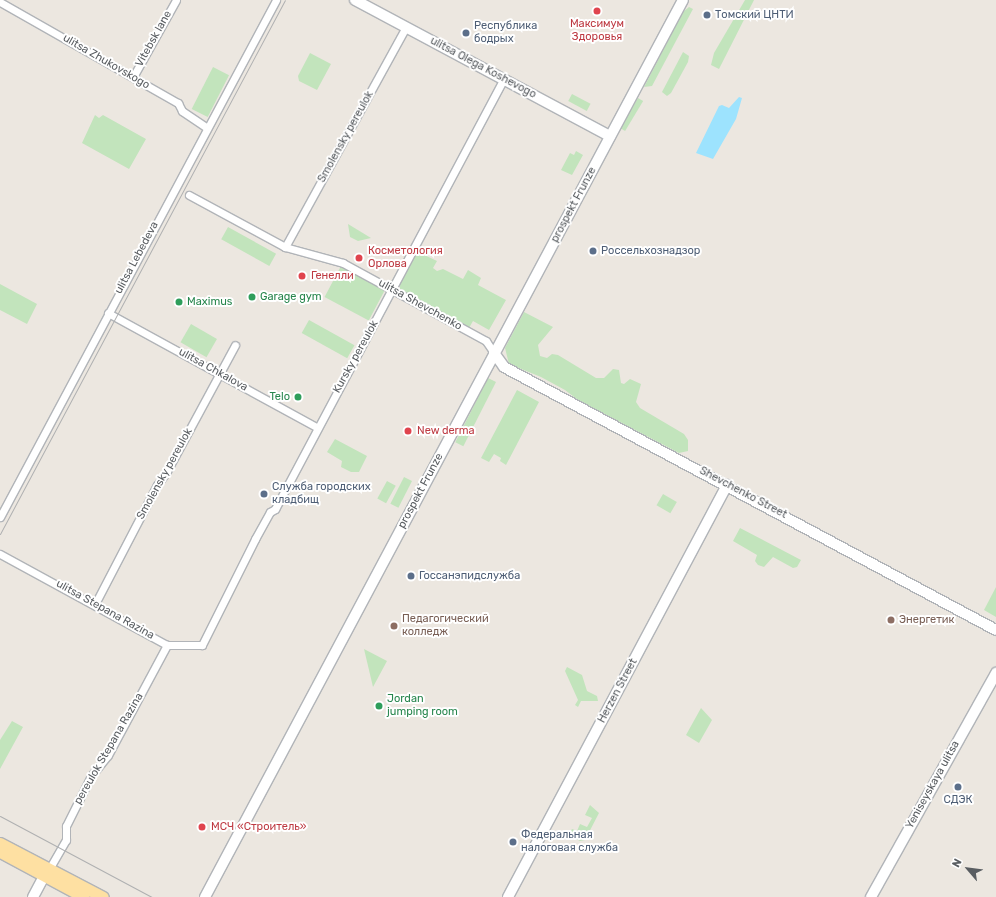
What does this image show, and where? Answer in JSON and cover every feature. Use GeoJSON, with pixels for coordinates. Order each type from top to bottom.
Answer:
{"type":"FeatureCollection","features":[{"type":"Feature","properties":{"kind":"main road"},"geometry":{"type":"LineString","coordinates":[[0,843],[84,897]]}},
{"type":"Feature","properties":{"kind":"main road"},"geometry":{"type":"LineString","coordinates":[[0,852],[102,897]]}},
{"type":"Feature","properties":{"kind":"street","name":"Vitebsk lane"},"geometry":{"type":"LineString","coordinates":[[132,77],[176,0]]}},
{"type":"Feature","properties":{"kind":"street","name":"ulitsa Lebedeva"},"geometry":{"type":"LineString","coordinates":[[0,517],[206,128],[276,0]]}},
{"type":"Feature","properties":{"kind":"street","name":"ulitsa Olega Koshevogo"},"geometry":{"type":"LineString","coordinates":[[356,0],[610,136]]}},
{"type":"Feature","properties":{"kind":"street","name":"prospekt Frunze"},"geometry":{"type":"LineString","coordinates":[[205,897],[683,0]]}},
{"type":"Feature","properties":{"kind":"street","name":"ulitsa Zhukovskogo"},"geometry":{"type":"LineString","coordinates":[[0,2],[178,103],[182,111],[206,128]]}},
{"type":"Feature","properties":{"kind":"street","name":"Smolensky pereulok"},"geometry":{"type":"LineString","coordinates":[[285,247],[406,27]]}},
{"type":"Feature","properties":{"kind":"street","name":"Kursky pereulok"},"geometry":{"type":"LineString","coordinates":[[209,634],[237,574],[393,290],[504,79]]}},
{"type":"Feature","properties":{"kind":"street","name":"ulitsa Shevchenko"},"geometry":{"type":"LineString","coordinates":[[189,195],[285,247],[343,263],[486,341],[494,353]]}},
{"type":"Feature","properties":{"kind":"street","name":"ulitsa Chkalova"},"geometry":{"type":"LineString","coordinates":[[108,313],[318,428]]}},
{"type":"Feature","properties":{"kind":"street","name":"Smolensky pereulok"},"geometry":{"type":"LineString","coordinates":[[95,604],[155,488],[167,471],[236,345]]}},
{"type":"Feature","properties":{"kind":"street","name":"Shevchenko Street"},"geometry":{"type":"LineString","coordinates":[[494,353],[504,367],[996,630]]}},
{"type":"Feature","properties":{"kind":"street","name":"Herzen Street"},"geometry":{"type":"LineString","coordinates":[[508,897],[727,485]]}},
{"type":"Feature","properties":{"kind":"street","name":"ulitsa Stepana Razina"},"geometry":{"type":"LineString","coordinates":[[0,554],[95,604],[167,645],[202,645],[209,634]]}},
{"type":"Feature","properties":{"kind":"street","name":"pereulok Stepana Razina"},"geometry":{"type":"LineString","coordinates":[[46,873],[66,840],[66,826],[92,776],[108,754],[167,645]]}},
{"type":"Feature","properties":{"kind":"street","name":"Yeniseyskaya ulitsa"},"geometry":{"type":"LineString","coordinates":[[871,897],[996,673]]}},
{"type":"Feature","properties":{"kind":"street"},"geometry":{"type":"LineString","coordinates":[[33,897],[46,873]]}},
{"type":"Feature","properties":{"kind":"green space"},"geometry":{"type":"Polygon","coordinates":[[[745,0],[754,0],[719,69],[711,65],[714,53],[745,0]]]}},
{"type":"Feature","properties":{"kind":"green space"},"geometry":{"type":"Polygon","coordinates":[[[689,7],[693,9],[652,86],[644,87],[683,12],[689,7]]]}},
{"type":"Feature","properties":{"kind":"green space"},"geometry":{"type":"Polygon","coordinates":[[[683,52],[689,56],[688,62],[671,93],[667,96],[662,92],[683,52]]]}},
{"type":"Feature","properties":{"kind":"green space"},"geometry":{"type":"Polygon","coordinates":[[[310,53],[331,64],[317,90],[299,81],[298,76],[310,53]]]}},
{"type":"Feature","properties":{"kind":"green space"},"geometry":{"type":"Polygon","coordinates":[[[213,67],[229,75],[208,117],[192,109],[213,67]]]}},
{"type":"Feature","properties":{"kind":"green space"},"geometry":{"type":"Polygon","coordinates":[[[572,94],[591,104],[587,111],[568,101],[572,94]]]}},
{"type":"Feature","properties":{"kind":"green space"},"geometry":{"type":"Polygon","coordinates":[[[638,98],[643,101],[625,131],[620,128],[638,98]]]}},
{"type":"Feature","properties":{"kind":"green space"},"geometry":{"type":"Polygon","coordinates":[[[95,115],[99,118],[103,115],[146,139],[129,169],[82,143],[95,115]]]}},
{"type":"Feature","properties":{"kind":"green space"},"geometry":{"type":"Polygon","coordinates":[[[576,151],[583,155],[572,175],[561,170],[570,153],[574,155],[576,151]]]}},
{"type":"Feature","properties":{"kind":"green space"},"geometry":{"type":"Polygon","coordinates":[[[348,224],[371,238],[358,241],[350,237],[348,224]]]}},
{"type":"Feature","properties":{"kind":"green space"},"geometry":{"type":"Polygon","coordinates":[[[228,227],[276,254],[269,266],[221,239],[228,227]]]}},
{"type":"Feature","properties":{"kind":"green space"},"geometry":{"type":"Polygon","coordinates":[[[416,251],[437,261],[433,268],[437,271],[443,269],[463,279],[468,270],[481,278],[478,285],[506,300],[489,330],[473,321],[469,328],[400,289],[400,282],[416,251]]]}},
{"type":"Feature","properties":{"kind":"green space"},"geometry":{"type":"Polygon","coordinates":[[[341,266],[385,289],[369,320],[325,297],[341,266]]]}},
{"type":"Feature","properties":{"kind":"green space"},"geometry":{"type":"Polygon","coordinates":[[[0,284],[37,304],[27,324],[0,310],[0,284]]]}},
{"type":"Feature","properties":{"kind":"green space"},"geometry":{"type":"Polygon","coordinates":[[[524,312],[553,327],[538,345],[540,356],[547,358],[552,354],[558,355],[596,378],[604,378],[613,369],[619,370],[621,383],[624,384],[630,379],[641,384],[636,402],[640,408],[684,434],[688,440],[688,451],[679,453],[578,400],[565,390],[541,377],[509,364],[505,348],[524,312]]]}},
{"type":"Feature","properties":{"kind":"green space"},"geometry":{"type":"Polygon","coordinates":[[[309,320],[354,345],[347,358],[302,333],[309,320]]]}},
{"type":"Feature","properties":{"kind":"green space"},"geometry":{"type":"Polygon","coordinates":[[[191,324],[217,339],[206,357],[180,342],[191,324]]]}},
{"type":"Feature","properties":{"kind":"green space"},"geometry":{"type":"Polygon","coordinates":[[[488,378],[496,382],[463,446],[455,442],[488,378]]]}},
{"type":"Feature","properties":{"kind":"green space"},"geometry":{"type":"Polygon","coordinates":[[[517,390],[539,402],[506,465],[500,461],[501,458],[494,454],[489,462],[481,458],[517,390]]]}},
{"type":"Feature","properties":{"kind":"green space"},"geometry":{"type":"Polygon","coordinates":[[[335,439],[367,456],[359,472],[351,472],[341,467],[342,461],[327,452],[335,439]]]}},
{"type":"Feature","properties":{"kind":"green space"},"geometry":{"type":"Polygon","coordinates":[[[404,477],[412,481],[398,508],[390,504],[404,477]]]}},
{"type":"Feature","properties":{"kind":"green space"},"geometry":{"type":"Polygon","coordinates":[[[387,481],[396,486],[386,503],[377,498],[387,481]]]}},
{"type":"Feature","properties":{"kind":"green space"},"geometry":{"type":"Polygon","coordinates":[[[663,494],[677,502],[670,513],[656,505],[663,494]]]}},
{"type":"Feature","properties":{"kind":"green space"},"geometry":{"type":"Polygon","coordinates":[[[740,528],[801,560],[797,567],[793,568],[773,557],[764,567],[758,565],[755,561],[757,555],[733,541],[740,528]]]}},
{"type":"Feature","properties":{"kind":"green space"},"geometry":{"type":"Polygon","coordinates":[[[996,587],[996,617],[984,610],[996,587]]]}},
{"type":"Feature","properties":{"kind":"green space"},"geometry":{"type":"Polygon","coordinates":[[[364,649],[387,661],[373,687],[364,649]]]}},
{"type":"Feature","properties":{"kind":"green space"},"geometry":{"type":"Polygon","coordinates":[[[567,667],[582,675],[587,691],[597,696],[598,701],[581,701],[578,707],[575,705],[578,700],[565,671],[567,667]]]}},
{"type":"Feature","properties":{"kind":"green space"},"geometry":{"type":"Polygon","coordinates":[[[701,708],[712,720],[699,743],[686,735],[701,708]]]}},
{"type":"Feature","properties":{"kind":"green space"},"geometry":{"type":"Polygon","coordinates":[[[12,721],[23,727],[0,769],[0,740],[12,721]]]}},
{"type":"Feature","properties":{"kind":"green space"},"geometry":{"type":"Polygon","coordinates":[[[590,805],[599,813],[585,840],[580,841],[568,835],[572,829],[577,831],[580,824],[587,827],[592,818],[585,815],[590,805]]]}},
{"type":"Feature","properties":{"kind":"water"},"geometry":{"type":"Polygon","coordinates":[[[739,97],[742,98],[736,119],[713,159],[696,153],[719,106],[722,105],[729,108],[739,97]]]}},
{"type":"Feature","properties":{"kind":"tram line"},"geometry":{"type":"LineString","coordinates":[[0,534],[285,0]]}},
{"type":"Feature","properties":{"kind":"tram line"},"geometry":{"type":"LineString","coordinates":[[0,816],[152,897]]}},
{"type":"Feature","properties":{"kind":"place","name":"Максимум Здоровья"},"geometry":{"type":"Point","coordinates":[597,11]}},
{"type":"Feature","properties":{"kind":"place","name":"Томский ЦНТИ"},"geometry":{"type":"Point","coordinates":[707,15]}},
{"type":"Feature","properties":{"kind":"place","name":"Республика бодрых"},"geometry":{"type":"Point","coordinates":[466,33]}},
{"type":"Feature","properties":{"kind":"place","name":"Россельхознадзор"},"geometry":{"type":"Point","coordinates":[593,251]}},
{"type":"Feature","properties":{"kind":"place","name":"Косметология Орлова"},"geometry":{"type":"Point","coordinates":[359,258]}},
{"type":"Feature","properties":{"kind":"place","name":"Генелли"},"geometry":{"type":"Point","coordinates":[302,276]}},
{"type":"Feature","properties":{"kind":"place","name":"Garage gym"},"geometry":{"type":"Point","coordinates":[252,297]}},
{"type":"Feature","properties":{"kind":"place","name":"Maximus"},"geometry":{"type":"Point","coordinates":[179,302]}},
{"type":"Feature","properties":{"kind":"place","name":"Telo"},"geometry":{"type":"Point","coordinates":[298,397]}},
{"type":"Feature","properties":{"kind":"place","name":"New derma"},"geometry":{"type":"Point","coordinates":[408,431]}},
{"type":"Feature","properties":{"kind":"place","name":"Служба городских кладбищ"},"geometry":{"type":"Point","coordinates":[264,494]}},
{"type":"Feature","properties":{"kind":"place","name":"Госсанэпидслужба"},"geometry":{"type":"Point","coordinates":[411,576]}},
{"type":"Feature","properties":{"kind":"place","name":"Энергетик"},"geometry":{"type":"Point","coordinates":[891,620]}},
{"type":"Feature","properties":{"kind":"place","name":"Педагогический колледж"},"geometry":{"type":"Point","coordinates":[394,626]}},
{"type":"Feature","properties":{"kind":"place","name":"Jordan jumping room"},"geometry":{"type":"Point","coordinates":[379,706]}},
{"type":"Feature","properties":{"kind":"place","name":"СДЭК"},"geometry":{"type":"Point","coordinates":[958,787]}},
{"type":"Feature","properties":{"kind":"place","name":"МСЧ «Строитель»"},"geometry":{"type":"Point","coordinates":[202,827]}},
{"type":"Feature","properties":{"kind":"place","name":"Федеральная налоговая служба"},"geometry":{"type":"Point","coordinates":[513,842]}}]}
